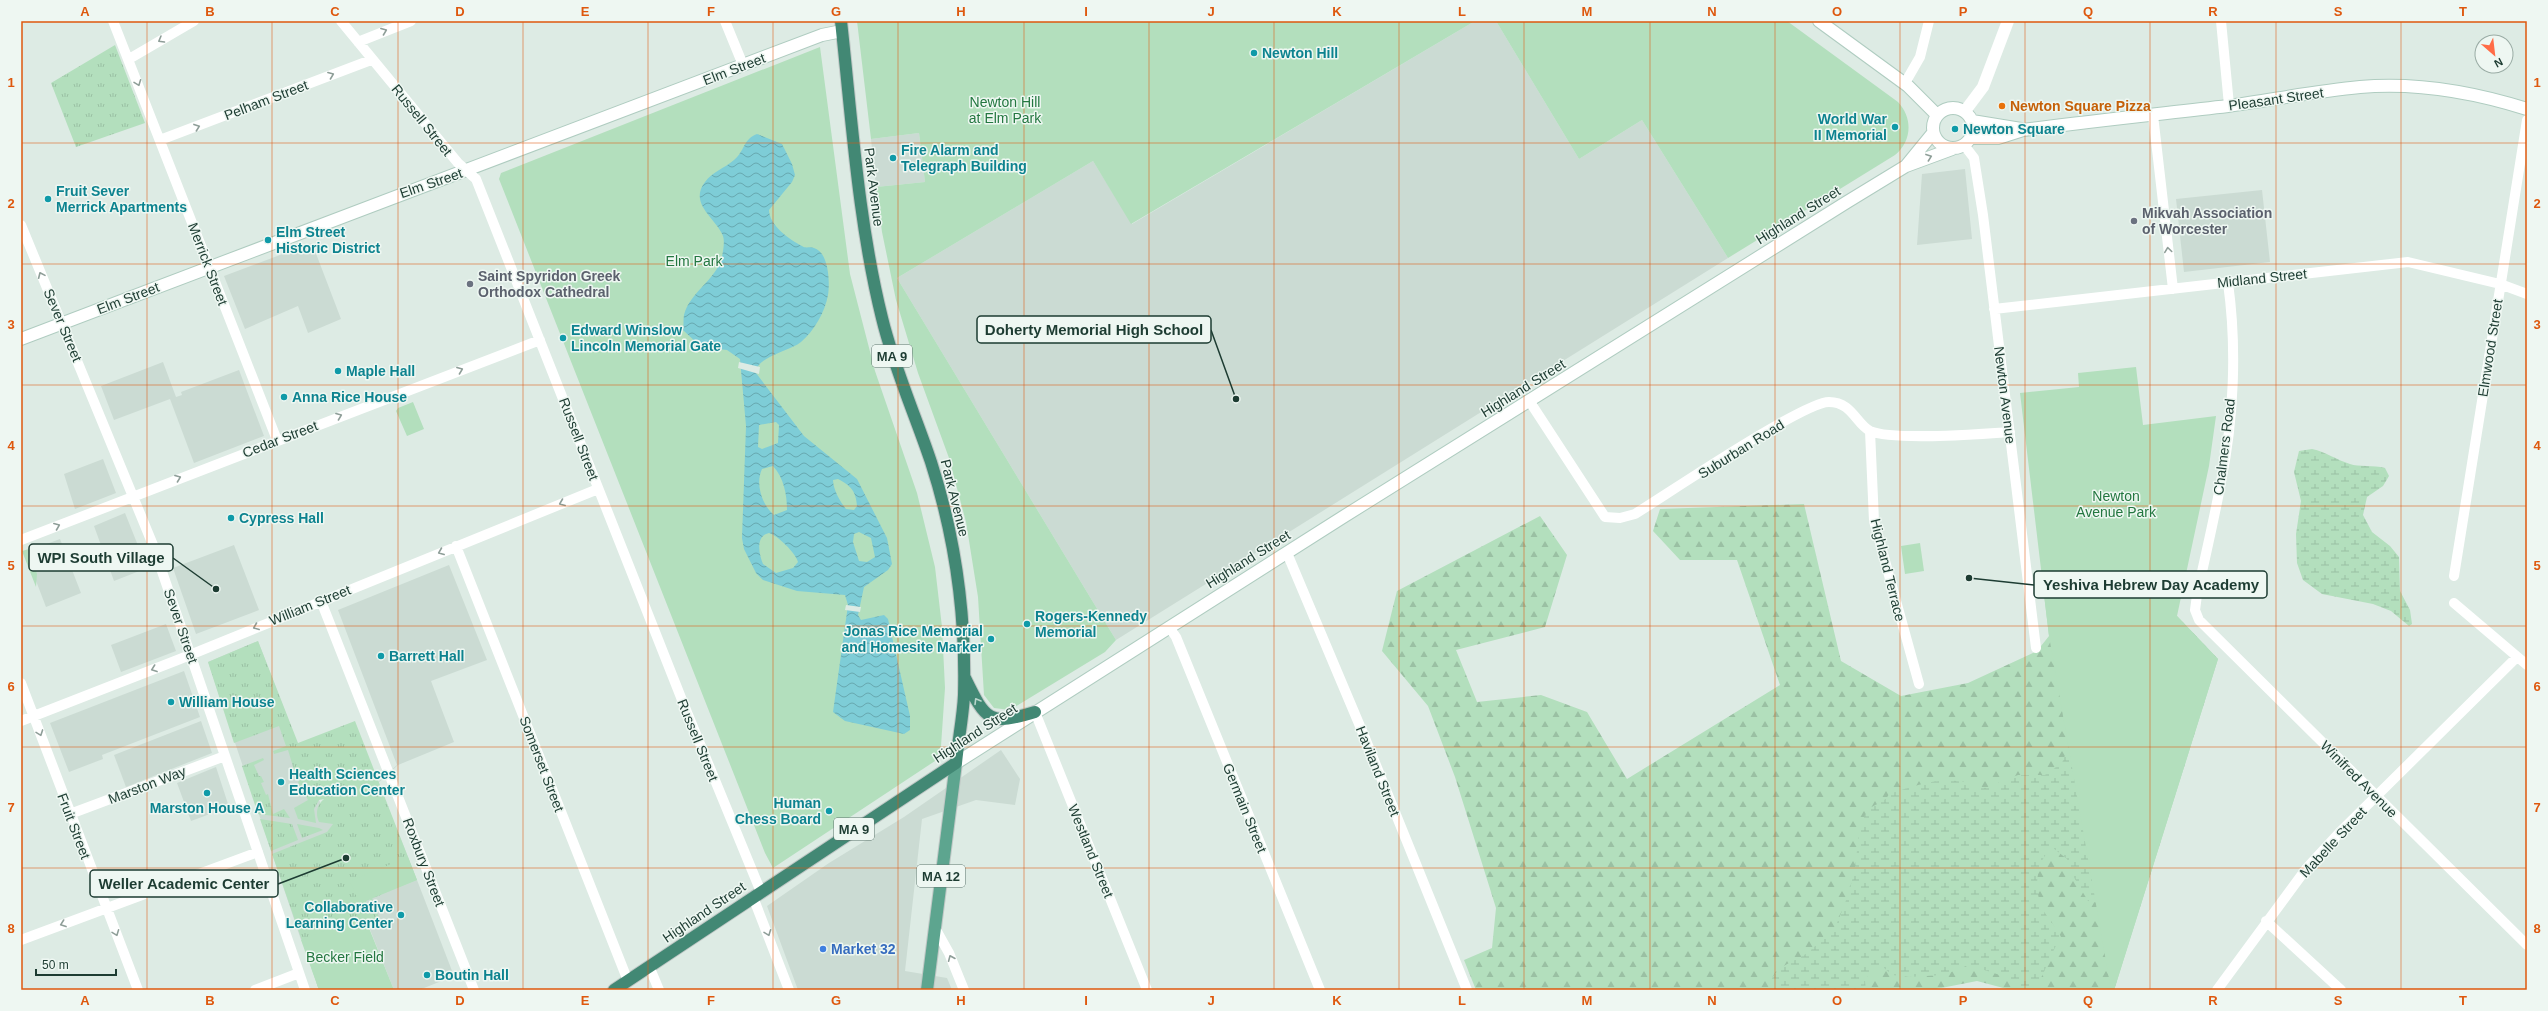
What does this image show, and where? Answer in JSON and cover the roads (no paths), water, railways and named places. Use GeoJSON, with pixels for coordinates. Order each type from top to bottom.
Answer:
{"type":"FeatureCollection","features":[{"type":"Feature","properties":{"kind":"highway","name":"Park Avenue"},"geometry":{"type":"LineString","coordinates":[[841,26],[866,240],[886,336],[931,462],[944,511],[961,607],[964,696],[956,763]]}},
{"type":"Feature","properties":{"kind":"highway"},"geometry":{"type":"LineString","coordinates":[[964,676],[983,710],[992,718],[1007,721],[1035,712]]}},
{"type":"Feature","properties":{"kind":"highway","name":"Highland Street"},"geometry":{"type":"LineString","coordinates":[[614,990],[956,763]]}},
{"type":"Feature","properties":{"kind":"main road"},"geometry":{"type":"LineString","coordinates":[[1820,21],[1905,83],[1936,115]]}},
{"type":"Feature","properties":{"kind":"main road"},"geometry":{"type":"LineString","coordinates":[[1965,111],[1983,87],[2008,21]]}},
{"type":"Feature","properties":{"kind":"main road","name":"Elm Street"},"geometry":{"type":"LineString","coordinates":[[21,339],[209,266],[466,171],[822,35],[841,26]]}},
{"type":"Feature","properties":{"kind":"main road","name":"Pleasant Street"},"geometry":{"type":"LineString","coordinates":[[1967,142],[1998,138],[2023,130],[2228,106],[2360,87],[2405,86],[2473,93],[2527,109]]}},
{"type":"Feature","properties":{"kind":"main road"},"geometry":{"type":"LineString","coordinates":[[1953,107],[1965,111],[1972,121],[1967,142],[1952,149],[1943,146],[1936,141],[1933,133],[1933,121],[1936,115],[1941,111],[1953,107]]}},
{"type":"Feature","properties":{"kind":"main road","name":"Pleasant Street"},"geometry":{"type":"LineString","coordinates":[[1972,121],[2023,130]]}},
{"type":"Feature","properties":{"kind":"main road","name":"Highland Street"},"geometry":{"type":"LineString","coordinates":[[1906,166],[1933,133]]}},
{"type":"Feature","properties":{"kind":"main road","name":"Highland Street"},"geometry":{"type":"LineString","coordinates":[[956,763],[1169,627],[1906,166],[1952,149]]}},
{"type":"Feature","properties":{"kind":"main road","name":"Park Avenue"},"geometry":{"type":"LineString","coordinates":[[926,990],[956,763]]}},
{"type":"Feature","properties":{"kind":"street","name":"Merrick Street"},"geometry":{"type":"LineString","coordinates":[[113,21],[277,440]]}},
{"type":"Feature","properties":{"kind":"street"},"geometry":{"type":"LineString","coordinates":[[129,59],[194,21]]}},
{"type":"Feature","properties":{"kind":"street","name":"Russell Street"},"geometry":{"type":"LineString","coordinates":[[341,21],[371,60],[458,163],[476,179],[757,894],[790,990]]}},
{"type":"Feature","properties":{"kind":"street"},"geometry":{"type":"LineString","coordinates":[[358,42],[411,21]]}},
{"type":"Feature","properties":{"kind":"street"},"geometry":{"type":"LineString","coordinates":[[725,21],[743,65]]}},
{"type":"Feature","properties":{"kind":"street"},"geometry":{"type":"LineString","coordinates":[[1905,83],[1920,57],[1929,21]]}},
{"type":"Feature","properties":{"kind":"street"},"geometry":{"type":"LineString","coordinates":[[2221,21],[2228,106]]}},
{"type":"Feature","properties":{"kind":"street","name":"Pelham Street"},"geometry":{"type":"LineString","coordinates":[[160,140],[371,60]]}},
{"type":"Feature","properties":{"kind":"street"},"geometry":{"type":"LineString","coordinates":[[2153,115],[2172,289]]}},
{"type":"Feature","properties":{"kind":"street","name":"Elmwood Street"},"geometry":{"type":"LineString","coordinates":[[2454,576],[2527,120]]}},
{"type":"Feature","properties":{"kind":"street","name":"Newton Avenue"},"geometry":{"type":"LineString","coordinates":[[1967,142],[1974,158],[1979,186],[2036,648]]}},
{"type":"Feature","properties":{"kind":"street","name":"Sever Street"},"geometry":{"type":"LineString","coordinates":[[21,225],[63,323],[153,545],[305,990]]}},
{"type":"Feature","properties":{"kind":"street","name":"Midland Street"},"geometry":{"type":"LineString","coordinates":[[1994,308],[2408,262],[2500,284],[2527,294]]}},
{"type":"Feature","properties":{"kind":"street","name":"Chalmers Road"},"geometry":{"type":"LineString","coordinates":[[2195,610],[2222,482],[2228,438],[2234,340],[2228,283]]}},
{"type":"Feature","properties":{"kind":"street","name":"Cedar Street"},"geometry":{"type":"LineString","coordinates":[[21,540],[277,440],[540,340]]}},
{"type":"Feature","properties":{"kind":"street","name":"Suburban Road"},"geometry":{"type":"LineString","coordinates":[[1530,402],[1605,517],[1612,519],[1635,514],[1815,405],[1829,402],[1841,404],[1870,431]]}},
{"type":"Feature","properties":{"kind":"street"},"geometry":{"type":"LineString","coordinates":[[1870,431],[1901,435],[2010,432]]}},
{"type":"Feature","properties":{"kind":"street","name":"Highland Terrace"},"geometry":{"type":"LineString","coordinates":[[1870,431],[1874,521],[1919,684]]}},
{"type":"Feature","properties":{"kind":"street","name":"William Street"},"geometry":{"type":"LineString","coordinates":[[21,721],[598,489]]}},
{"type":"Feature","properties":{"kind":"street","name":"Somerset Street"},"geometry":{"type":"LineString","coordinates":[[456,546],[628,981]]}},
{"type":"Feature","properties":{"kind":"street","name":"Haviland Street"},"geometry":{"type":"LineString","coordinates":[[1287,553],[1365,738],[1467,990]]}},
{"type":"Feature","properties":{"kind":"street","name":"Roxbury Street"},"geometry":{"type":"LineString","coordinates":[[321,601],[474,990]]}},
{"type":"Feature","properties":{"kind":"street"},"geometry":{"type":"LineString","coordinates":[[2454,603],[2527,665]]}},
{"type":"Feature","properties":{"kind":"street","name":"Winifred Avenue"},"geometry":{"type":"LineString","coordinates":[[2195,610],[2199,620],[2527,946]]}},
{"type":"Feature","properties":{"kind":"street","name":"Germain Street"},"geometry":{"type":"LineString","coordinates":[[1169,627],[1176,637],[1320,990]]}},
{"type":"Feature","properties":{"kind":"street","name":"Mabelle Street"},"geometry":{"type":"LineString","coordinates":[[2217,990],[2306,868],[2376,796],[2517,657]]}},
{"type":"Feature","properties":{"kind":"street","name":"Fruit Street"},"geometry":{"type":"LineString","coordinates":[[21,683],[138,990]]}},
{"type":"Feature","properties":{"kind":"street","name":"Westland Street"},"geometry":{"type":"LineString","coordinates":[[1035,712],[1147,990]]}},
{"type":"Feature","properties":{"kind":"street","name":"Marston Way"},"geometry":{"type":"LineString","coordinates":[[70,814],[225,756]]}},
{"type":"Feature","properties":{"kind":"street"},"geometry":{"type":"LineString","coordinates":[[21,940],[258,852]]}},
{"type":"Feature","properties":{"kind":"street"},"geometry":{"type":"LineString","coordinates":[[2266,921],[2341,990]]}},
{"type":"Feature","properties":{"kind":"street"},"geometry":{"type":"LineString","coordinates":[[934,928],[949,953],[964,990]]}},
{"type":"Feature","properties":{"kind":"street"},"geometry":{"type":"LineString","coordinates":[[650,966],[659,990]]}},
{"type":"Feature","properties":{"kind":"street"},"geometry":{"type":"LineString","coordinates":[[255,990],[299,974]]}},
{"type":"Feature","properties":{"kind":"water"},"geometry":{"type":"Polygon","coordinates":[[[757,134],[782,144],[792,164],[795,175],[792,182],[769,210],[770,216],[776,226],[792,240],[804,247],[812,247],[823,255],[826,261],[829,283],[827,301],[818,321],[806,338],[796,345],[761,363],[757,367],[756,373],[804,436],[857,479],[887,538],[892,564],[888,570],[864,587],[858,615],[861,620],[884,615],[888,619],[910,716],[910,730],[904,734],[845,721],[833,712],[848,605],[845,595],[797,591],[763,580],[756,573],[744,549],[742,538],[746,426],[740,359],[727,350],[701,347],[683,330],[684,315],[687,307],[714,273],[722,257],[724,241],[723,236],[705,211],[700,197],[701,190],[711,175],[738,157],[746,142],[752,136],[757,134]],[[776,422],[759,425],[758,447],[762,449],[778,443],[779,425],[776,422]],[[773,466],[762,469],[759,481],[761,494],[766,506],[774,515],[787,510],[784,487],[777,471],[773,466]],[[838,479],[833,480],[833,484],[839,499],[846,509],[854,510],[857,506],[852,490],[838,479]],[[859,532],[854,534],[853,542],[859,561],[867,562],[875,557],[871,538],[859,532]],[[769,533],[760,541],[759,551],[763,564],[776,573],[793,568],[798,562],[797,558],[790,549],[777,537],[769,533]]]}},
{"type":"Feature","properties":{"kind":"place","name":"Newton Hill"},"geometry":{"type":"Point","coordinates":[1254,53]}},
{"type":"Feature","properties":{"kind":"place","name":"Newton Square Pizza"},"geometry":{"type":"Point","coordinates":[2002,106]}},
{"type":"Feature","properties":{"kind":"place","name":"World War II Memorial"},"geometry":{"type":"Point","coordinates":[1895,127]}},
{"type":"Feature","properties":{"kind":"place","name":"Newton Square"},"geometry":{"type":"Point","coordinates":[1955,129]}},
{"type":"Feature","properties":{"kind":"place","name":"Fire Alarm and Telegraph Building"},"geometry":{"type":"Point","coordinates":[893,158]}},
{"type":"Feature","properties":{"kind":"place","name":"Fruit Sever Merrick Apartments"},"geometry":{"type":"Point","coordinates":[48,199]}},
{"type":"Feature","properties":{"kind":"place","name":"Mikvah Association of Worcester"},"geometry":{"type":"Point","coordinates":[2134,221]}},
{"type":"Feature","properties":{"kind":"place","name":"Elm Street Historic District"},"geometry":{"type":"Point","coordinates":[268,240]}},
{"type":"Feature","properties":{"kind":"place","name":"Saint Spyridon Greek Orthodox Cathedral"},"geometry":{"type":"Point","coordinates":[470,284]}},
{"type":"Feature","properties":{"kind":"place","name":"Edward Winslow Lincoln Memorial Gate"},"geometry":{"type":"Point","coordinates":[563,338]}},
{"type":"Feature","properties":{"kind":"place","name":"Maple Hall"},"geometry":{"type":"Point","coordinates":[338,371]}},
{"type":"Feature","properties":{"kind":"place","name":"Anna Rice House"},"geometry":{"type":"Point","coordinates":[284,397]}},
{"type":"Feature","properties":{"kind":"place","name":"Doherty Memorial High School"},"geometry":{"type":"Point","coordinates":[1236,399]}},
{"type":"Feature","properties":{"kind":"place","name":"Cypress Hall"},"geometry":{"type":"Point","coordinates":[231,518]}},
{"type":"Feature","properties":{"kind":"place","name":"Yeshiva Hebrew Day Academy"},"geometry":{"type":"Point","coordinates":[1969,578]}},
{"type":"Feature","properties":{"kind":"place","name":"WPI South Village"},"geometry":{"type":"Point","coordinates":[216,589]}},
{"type":"Feature","properties":{"kind":"place","name":"Rogers-Kennedy Memorial"},"geometry":{"type":"Point","coordinates":[1027,624]}},
{"type":"Feature","properties":{"kind":"place","name":"Jonas Rice Memorial and Homesite Marker"},"geometry":{"type":"Point","coordinates":[991,639]}},
{"type":"Feature","properties":{"kind":"place","name":"Barrett Hall"},"geometry":{"type":"Point","coordinates":[381,656]}},
{"type":"Feature","properties":{"kind":"place","name":"William House"},"geometry":{"type":"Point","coordinates":[171,702]}},
{"type":"Feature","properties":{"kind":"place","name":"Health Sciences Education Center"},"geometry":{"type":"Point","coordinates":[281,782]}},
{"type":"Feature","properties":{"kind":"place","name":"Marston House A"},"geometry":{"type":"Point","coordinates":[207,793]}},
{"type":"Feature","properties":{"kind":"place","name":"Human Chess Board"},"geometry":{"type":"Point","coordinates":[829,811]}},
{"type":"Feature","properties":{"kind":"place","name":"Weller Academic Center"},"geometry":{"type":"Point","coordinates":[346,858]}},
{"type":"Feature","properties":{"kind":"place","name":"Collaborative Learning Center"},"geometry":{"type":"Point","coordinates":[401,915]}},
{"type":"Feature","properties":{"kind":"place","name":"Market 32"},"geometry":{"type":"Point","coordinates":[823,949]}},
{"type":"Feature","properties":{"kind":"place","name":"Boutin Hall"},"geometry":{"type":"Point","coordinates":[427,975]}},
{"type":"Feature","properties":{"kind":"park label","name":"Newton Hill at Elm Park"},"geometry":{"type":"Point","coordinates":[1005,110]}},
{"type":"Feature","properties":{"kind":"park label","name":"Elm Park"},"geometry":{"type":"Point","coordinates":[694,261]}},
{"type":"Feature","properties":{"kind":"park label","name":"Newton Avenue Park"},"geometry":{"type":"Point","coordinates":[2116,504]}},
{"type":"Feature","properties":{"kind":"park label","name":"Becker Field"},"geometry":{"type":"Point","coordinates":[345,957]}}]}
